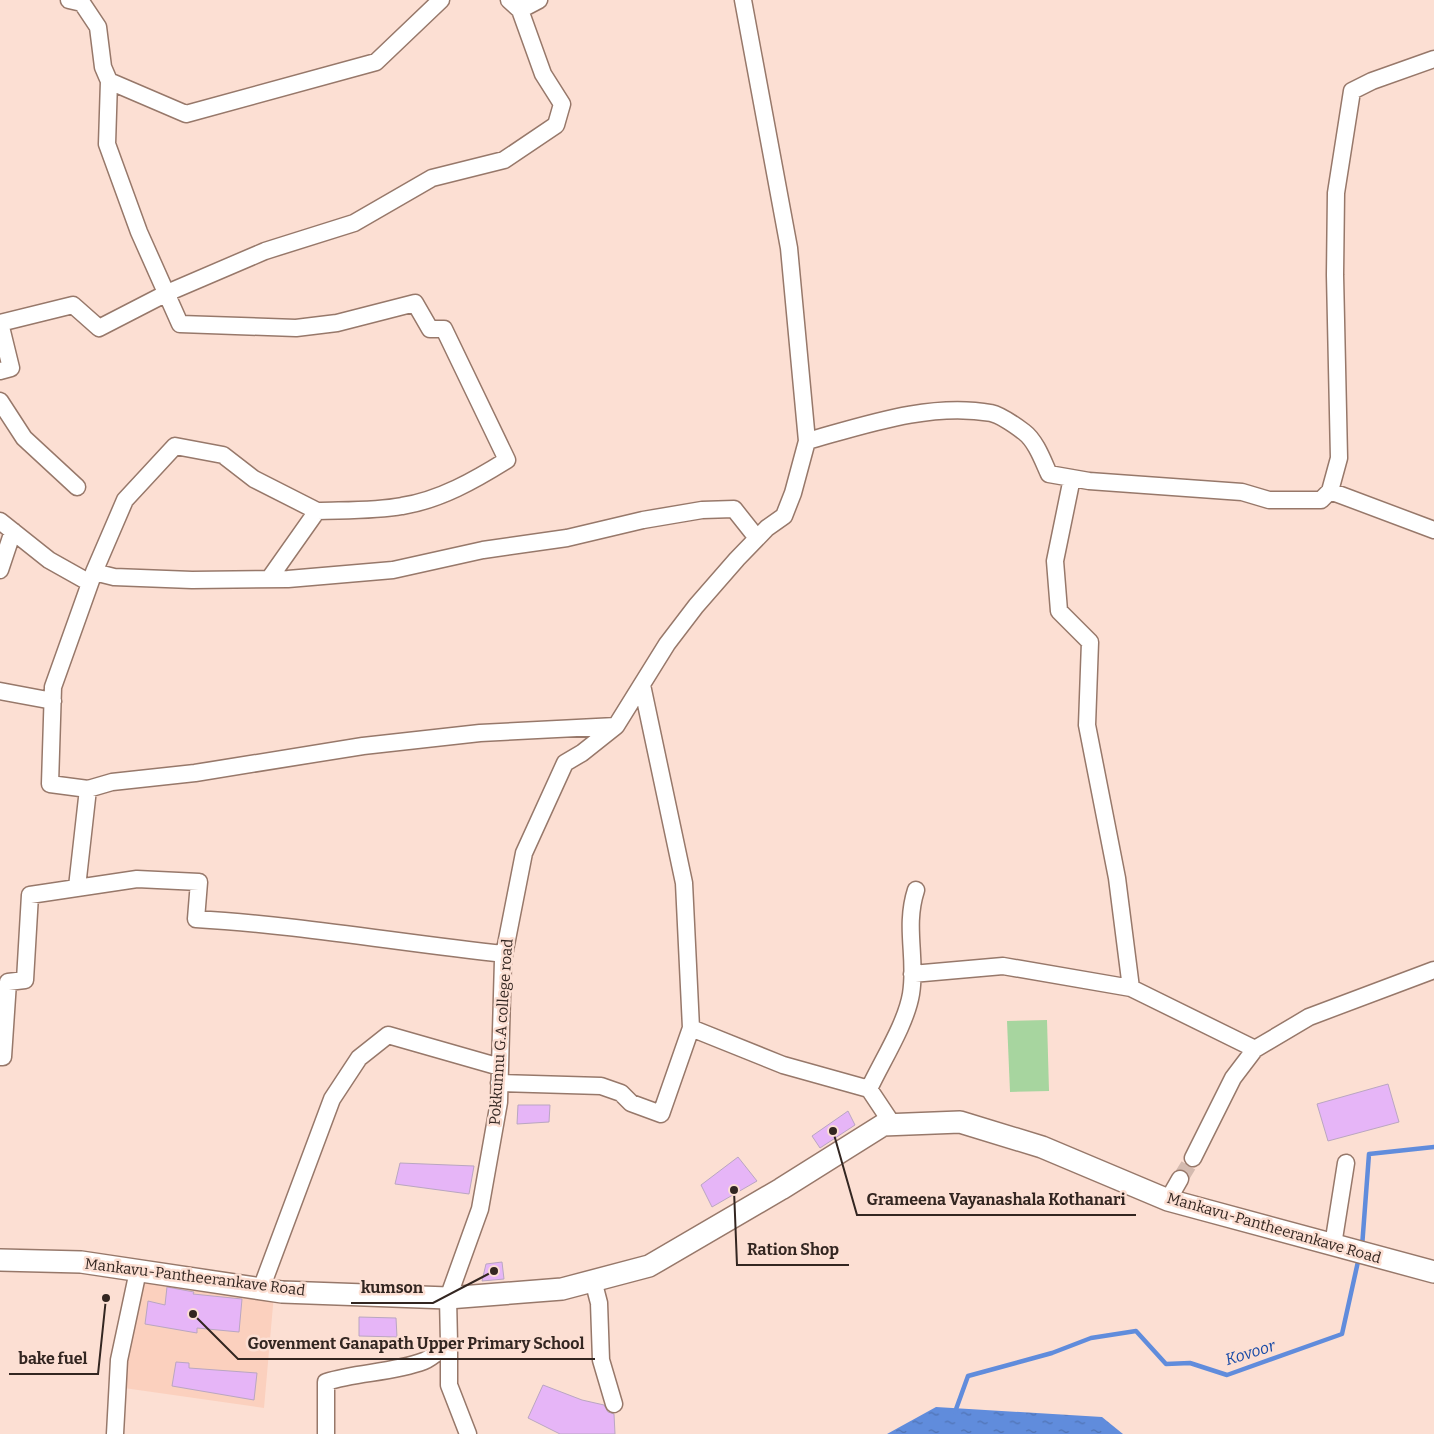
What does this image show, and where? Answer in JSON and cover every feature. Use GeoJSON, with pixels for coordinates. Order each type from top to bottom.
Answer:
{"type":"FeatureCollection","features":[{"type":"Feature","properties":{"kind":"main road","name":"Mankavu-Pantheerankave Road"},"geometry":{"type":"LineString","coordinates":[[0,1260],[81,1262],[282,1292],[448,1298],[562,1289],[649,1266],[781,1189],[883,1126],[960,1122],[1042,1147],[1168,1200],[1434,1272]]}},
{"type":"Feature","properties":{"kind":"street"},"geometry":{"type":"LineString","coordinates":[[69,0],[82,3],[98,27],[102,67],[109,81],[107,144],[139,232],[180,324],[296,328],[337,323],[415,302],[430,329],[444,329],[507,460],[473,481],[428,500],[401,507],[317,511],[254,479],[222,455],[175,446],[125,500],[92,578],[53,687],[50,784],[88,789],[112,782],[195,773],[363,746],[480,733],[616,726]]}},
{"type":"Feature","properties":{"kind":"street"},"geometry":{"type":"LineString","coordinates":[[109,81],[186,114],[376,62],[441,0]]}},
{"type":"Feature","properties":{"kind":"street"},"geometry":{"type":"LineString","coordinates":[[0,371],[11,368],[0,323],[73,305],[99,328],[167,294],[265,252],[354,224],[432,178],[504,160],[556,125],[562,104],[543,74],[515,5],[539,0]]}},
{"type":"Feature","properties":{"kind":"street"},"geometry":{"type":"LineString","coordinates":[[744,0],[789,248],[807,441],[887,419],[925,413],[960,411],[992,413],[1025,433],[1049,474],[1072,478],[1242,492],[1270,500],[1321,500],[1330,491],[1339,458],[1335,275],[1336,194],[1352,91],[1372,81],[1434,60]]}},
{"type":"Feature","properties":{"kind":"street"},"geometry":{"type":"LineString","coordinates":[[0,401],[24,438],[77,487]]}},
{"type":"Feature","properties":{"kind":"street","name":"Pokkunnu G.A college road"},"geometry":{"type":"LineString","coordinates":[[448,1298],[480,1210],[498,1102],[504,954],[524,853],[565,763],[582,753],[616,726],[667,644],[696,606],[757,538],[784,516],[793,493],[807,441]]}},
{"type":"Feature","properties":{"kind":"street"},"geometry":{"type":"LineString","coordinates":[[1072,478],[1055,561],[1059,611],[1090,642],[1087,725],[1117,878],[1131,988]]}},
{"type":"Feature","properties":{"kind":"street"},"geometry":{"type":"LineString","coordinates":[[1330,491],[1434,530]]}},
{"type":"Feature","properties":{"kind":"street"},"geometry":{"type":"LineString","coordinates":[[6,526],[49,560],[92,578],[192,580],[269,579],[393,570],[482,550],[567,538],[643,520],[702,510],[734,509],[757,538]]}},
{"type":"Feature","properties":{"kind":"street"},"geometry":{"type":"LineString","coordinates":[[269,579],[317,511]]}},
{"type":"Feature","properties":{"kind":"street"},"geometry":{"type":"LineString","coordinates":[[0,570],[6,526]]}},
{"type":"Feature","properties":{"kind":"street"},"geometry":{"type":"LineString","coordinates":[[261,1289],[332,1099],[359,1058],[388,1035],[499,1075],[601,1086],[621,1093],[631,1103],[661,1114],[691,1028],[684,883],[642,685]]}},
{"type":"Feature","properties":{"kind":"street"},"geometry":{"type":"LineString","coordinates":[[0,691],[53,702]]}},
{"type":"Feature","properties":{"kind":"street"},"geometry":{"type":"LineString","coordinates":[[76,887],[88,789]]}},
{"type":"Feature","properties":{"kind":"street"},"geometry":{"type":"LineString","coordinates":[[0,1057],[3,1057],[8,982],[25,980],[30,895],[137,879],[199,882],[196,919],[394,939],[504,954]]}},
{"type":"Feature","properties":{"kind":"street"},"geometry":{"type":"LineString","coordinates":[[869,1089],[906,1012],[911,994],[912,974],[909,940],[911,906],[916,890]]}},
{"type":"Feature","properties":{"kind":"street"},"geometry":{"type":"LineString","coordinates":[[912,974],[1003,966],[1131,988],[1255,1049]]}},
{"type":"Feature","properties":{"kind":"street"},"geometry":{"type":"LineString","coordinates":[[1193,1158],[1233,1078],[1255,1049],[1309,1017],[1434,970]]}},
{"type":"Feature","properties":{"kind":"street"},"geometry":{"type":"LineString","coordinates":[[691,1028],[783,1065],[869,1089],[893,1125]]}},
{"type":"Feature","properties":{"kind":"street"},"geometry":{"type":"LineString","coordinates":[[1337,1246],[1346,1163]]}},
{"type":"Feature","properties":{"kind":"street"},"geometry":{"type":"LineString","coordinates":[[1168,1200],[1180,1179]]}},
{"type":"Feature","properties":{"kind":"street"},"geometry":{"type":"LineString","coordinates":[[115,1434],[119,1360],[138,1271]]}},
{"type":"Feature","properties":{"kind":"street"},"geometry":{"type":"LineString","coordinates":[[593,1280],[599,1303],[601,1360],[614,1404]]}},
{"type":"Feature","properties":{"kind":"street"},"geometry":{"type":"LineString","coordinates":[[448,1298],[449,1385],[468,1434]]}},
{"type":"Feature","properties":{"kind":"street"},"geometry":{"type":"LineString","coordinates":[[326,1434],[326,1382],[347,1375],[376,1372],[425,1361],[449,1343]]}},
{"type":"Feature","properties":{"kind":"shaded area"},"geometry":{"type":"Polygon","coordinates":[[[140,1276],[274,1294],[264,1408],[124,1388],[140,1276]]]}},
{"type":"Feature","properties":{"kind":"green space"},"geometry":{"type":"Polygon","coordinates":[[[1047,1020],[1049,1091],[1010,1092],[1007,1021],[1047,1020]]]}},
{"type":"Feature","properties":{"kind":"water"},"geometry":{"type":"Polygon","coordinates":[[[936,1407],[1102,1417],[1123,1434],[887,1434],[936,1407]]]}},
{"type":"Feature","properties":{"kind":"building"},"geometry":{"type":"Polygon","coordinates":[[[1388,1084],[1399,1122],[1328,1141],[1317,1104],[1388,1084]]]}},
{"type":"Feature","properties":{"kind":"building"},"geometry":{"type":"Polygon","coordinates":[[[518,1105],[550,1105],[549,1122],[517,1124],[518,1105]]]}},
{"type":"Feature","properties":{"kind":"building"},"geometry":{"type":"Polygon","coordinates":[[[848,1111],[855,1125],[820,1148],[812,1136],[848,1111]]]}},
{"type":"Feature","properties":{"kind":"building"},"geometry":{"type":"Polygon","coordinates":[[[738,1157],[757,1181],[712,1207],[701,1185],[738,1157]]]}},
{"type":"Feature","properties":{"kind":"building"},"geometry":{"type":"Polygon","coordinates":[[[400,1163],[474,1166],[469,1194],[395,1184],[400,1163]]]}},
{"type":"Feature","properties":{"kind":"building"},"geometry":{"type":"Polygon","coordinates":[[[502,1262],[504,1279],[482,1281],[486,1264],[502,1262]]]}},
{"type":"Feature","properties":{"kind":"building"},"geometry":{"type":"Polygon","coordinates":[[[167,1287],[194,1292],[193,1294],[242,1299],[239,1332],[197,1328],[197,1333],[145,1324],[148,1301],[165,1305],[167,1287]]]}},
{"type":"Feature","properties":{"kind":"building"},"geometry":{"type":"Polygon","coordinates":[[[359,1317],[396,1318],[397,1337],[359,1336],[359,1317]]]}},
{"type":"Feature","properties":{"kind":"building"},"geometry":{"type":"Polygon","coordinates":[[[176,1362],[189,1363],[189,1368],[257,1373],[254,1400],[172,1386],[176,1362]]]}},
{"type":"Feature","properties":{"kind":"building"},"geometry":{"type":"Polygon","coordinates":[[[543,1385],[582,1400],[604,1405],[608,1412],[614,1414],[615,1434],[560,1434],[528,1418],[543,1385]]]}},
{"type":"Feature","properties":{"kind":"waterway","name":"Kovoor"},"geometry":{"type":"LineString","coordinates":[[1362,1247],[1369,1154],[1434,1147]]}},
{"type":"Feature","properties":{"kind":"waterway","name":"Kovoor"},"geometry":{"type":"LineString","coordinates":[[955,1412],[968,1376],[1052,1353],[1091,1338],[1136,1331],[1166,1364],[1190,1363],[1227,1375],[1342,1334],[1359,1257]]}},
{"type":"Feature","properties":{"kind":"tunnel"},"geometry":{"type":"LineString","coordinates":[[1180,1179],[1193,1158]]}},
{"type":"Feature","properties":{"kind":"place","name":"Grameena Vayanashala Kothanari"},"geometry":{"type":"Point","coordinates":[833,1131]}},
{"type":"Feature","properties":{"kind":"place","name":"Ration Shop"},"geometry":{"type":"Point","coordinates":[734,1190]}},
{"type":"Feature","properties":{"kind":"place","name":"kumson"},"geometry":{"type":"Point","coordinates":[494,1271]}},
{"type":"Feature","properties":{"kind":"place","name":"bake fuel"},"geometry":{"type":"Point","coordinates":[106,1298]}},
{"type":"Feature","properties":{"kind":"place","name":"Govenment Ganapath Upper Primary School"},"geometry":{"type":"Point","coordinates":[193,1314]}}]}
